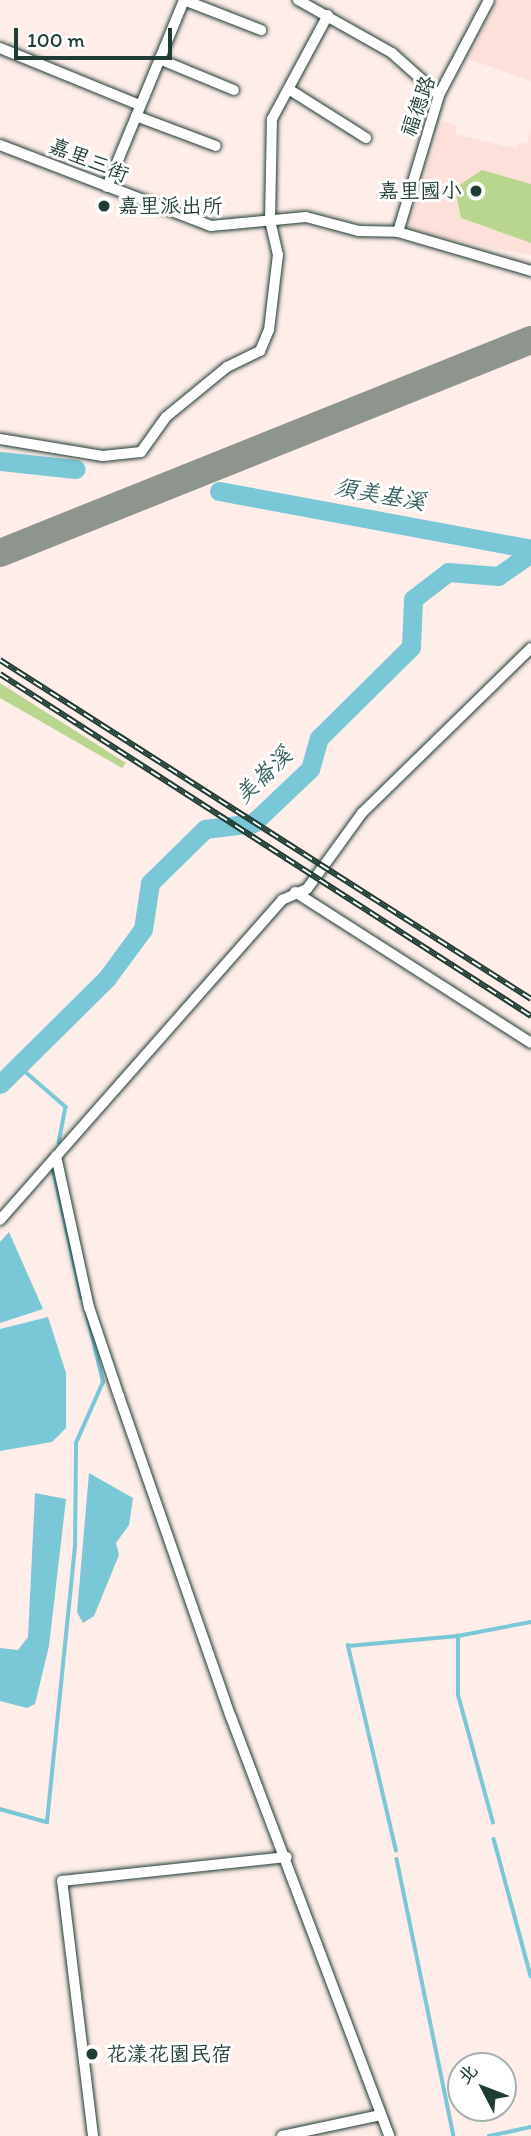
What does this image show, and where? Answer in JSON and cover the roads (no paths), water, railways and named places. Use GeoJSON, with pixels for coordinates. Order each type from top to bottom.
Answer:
{"type":"FeatureCollection","features":[{"type":"Feature","properties":{"kind":"street"},"geometry":{"type":"LineString","coordinates":[[107,187],[184,0],[261,30]]}},
{"type":"Feature","properties":{"kind":"street"},"geometry":{"type":"LineString","coordinates":[[298,0],[392,53],[439,95]]}},
{"type":"Feature","properties":{"kind":"street","name":"福德路"},"geometry":{"type":"LineString","coordinates":[[398,232],[439,95],[489,0]]}},
{"type":"Feature","properties":{"kind":"street"},"geometry":{"type":"LineString","coordinates":[[0,439],[103,456],[141,452],[166,417],[227,367],[260,351],[269,330],[278,255],[270,221],[272,119],[328,15]]}},
{"type":"Feature","properties":{"kind":"street"},"geometry":{"type":"LineString","coordinates":[[0,48],[140,106]]}},
{"type":"Feature","properties":{"kind":"street"},"geometry":{"type":"LineString","coordinates":[[159,59],[234,90]]}},
{"type":"Feature","properties":{"kind":"street"},"geometry":{"type":"LineString","coordinates":[[290,90],[366,138]]}},
{"type":"Feature","properties":{"kind":"street"},"geometry":{"type":"LineString","coordinates":[[136,116],[216,146]]}},
{"type":"Feature","properties":{"kind":"street","name":"嘉里三街"},"geometry":{"type":"LineString","coordinates":[[0,145],[211,226],[306,216],[359,231],[398,232],[468,250],[531,271]]}},
{"type":"Feature","properties":{"kind":"street"},"geometry":{"type":"LineString","coordinates":[[0,1220],[295,892],[307,889],[362,813],[531,649]]}},
{"type":"Feature","properties":{"kind":"street"},"geometry":{"type":"LineString","coordinates":[[295,892],[531,1043]]}},
{"type":"Feature","properties":{"kind":"street"},"geometry":{"type":"LineString","coordinates":[[56,1156],[89,1307],[231,1717],[287,1857],[389,2136]]}},
{"type":"Feature","properties":{"kind":"street"},"geometry":{"type":"LineString","coordinates":[[93,2136],[62,1881],[287,1857]]}},
{"type":"Feature","properties":{"kind":"street"},"geometry":{"type":"LineString","coordinates":[[282,2136],[381,2115]]}},
{"type":"Feature","properties":{"kind":"water"},"geometry":{"type":"Polygon","coordinates":[[[9,1232],[43,1309],[0,1323],[0,1242],[9,1232]]]}},
{"type":"Feature","properties":{"kind":"water"},"geometry":{"type":"Polygon","coordinates":[[[48,1317],[66,1373],[66,1428],[52,1442],[0,1451],[0,1329],[48,1317]]]}},
{"type":"Feature","properties":{"kind":"water"},"geometry":{"type":"Polygon","coordinates":[[[89,1473],[133,1498],[129,1525],[116,1543],[119,1555],[94,1616],[83,1623],[77,1612],[89,1473]]]}},
{"type":"Feature","properties":{"kind":"water"},"geometry":{"type":"Polygon","coordinates":[[[35,1493],[66,1499],[49,1646],[35,1704],[27,1708],[0,1701],[0,1648],[18,1650],[28,1637],[35,1493]]]}},
{"type":"Feature","properties":{"kind":"waterway","name":"須美基溪"},"geometry":{"type":"LineString","coordinates":[[0,461],[76,469]]}},
{"type":"Feature","properties":{"kind":"waterway","name":"須美基溪"},"geometry":{"type":"LineString","coordinates":[[219,491],[531,549]]}},
{"type":"Feature","properties":{"kind":"waterway","name":"美崙溪"},"geometry":{"type":"LineString","coordinates":[[0,1084],[107,978],[143,929],[150,883],[205,829],[253,823],[310,769],[319,738],[411,647],[413,599],[448,572],[498,576],[531,553]]}},
{"type":"Feature","properties":{"kind":"waterway"},"geometry":{"type":"LineString","coordinates":[[20,1067],[66,1107],[59,1142]]}},
{"type":"Feature","properties":{"kind":"waterway"},"geometry":{"type":"LineString","coordinates":[[54,1171],[82,1298]]}},
{"type":"Feature","properties":{"kind":"waterway"},"geometry":{"type":"LineString","coordinates":[[0,1809],[47,1822],[75,1546],[76,1443],[103,1382],[87,1315]]}},
{"type":"Feature","properties":{"kind":"waterway"},"geometry":{"type":"LineString","coordinates":[[493,1823],[458,1695],[458,1636],[531,1622]]}},
{"type":"Feature","properties":{"kind":"waterway"},"geometry":{"type":"LineString","coordinates":[[396,1851],[348,1646],[458,1636]]}},
{"type":"Feature","properties":{"kind":"waterway"},"geometry":{"type":"LineString","coordinates":[[494,1839],[531,1976]]}},
{"type":"Feature","properties":{"kind":"waterway"},"geometry":{"type":"LineString","coordinates":[[397,1859],[454,2136]]}},
{"type":"Feature","properties":{"kind":"waterway"},"geometry":{"type":"LineString","coordinates":[[489,2136],[531,2127]]}},
{"type":"Feature","properties":{"kind":"railway"},"geometry":{"type":"LineString","coordinates":[[0,660],[531,999]]}},
{"type":"Feature","properties":{"kind":"railway"},"geometry":{"type":"LineString","coordinates":[[0,674],[531,1016]]}},
{"type":"Feature","properties":{"kind":"place","name":"嘉里國小"},"geometry":{"type":"Point","coordinates":[476,191]}},
{"type":"Feature","properties":{"kind":"place","name":"嘉里派出所"},"geometry":{"type":"Point","coordinates":[104,206]}},
{"type":"Feature","properties":{"kind":"place","name":"花漾花園民宿"},"geometry":{"type":"Point","coordinates":[92,2054]}}]}
